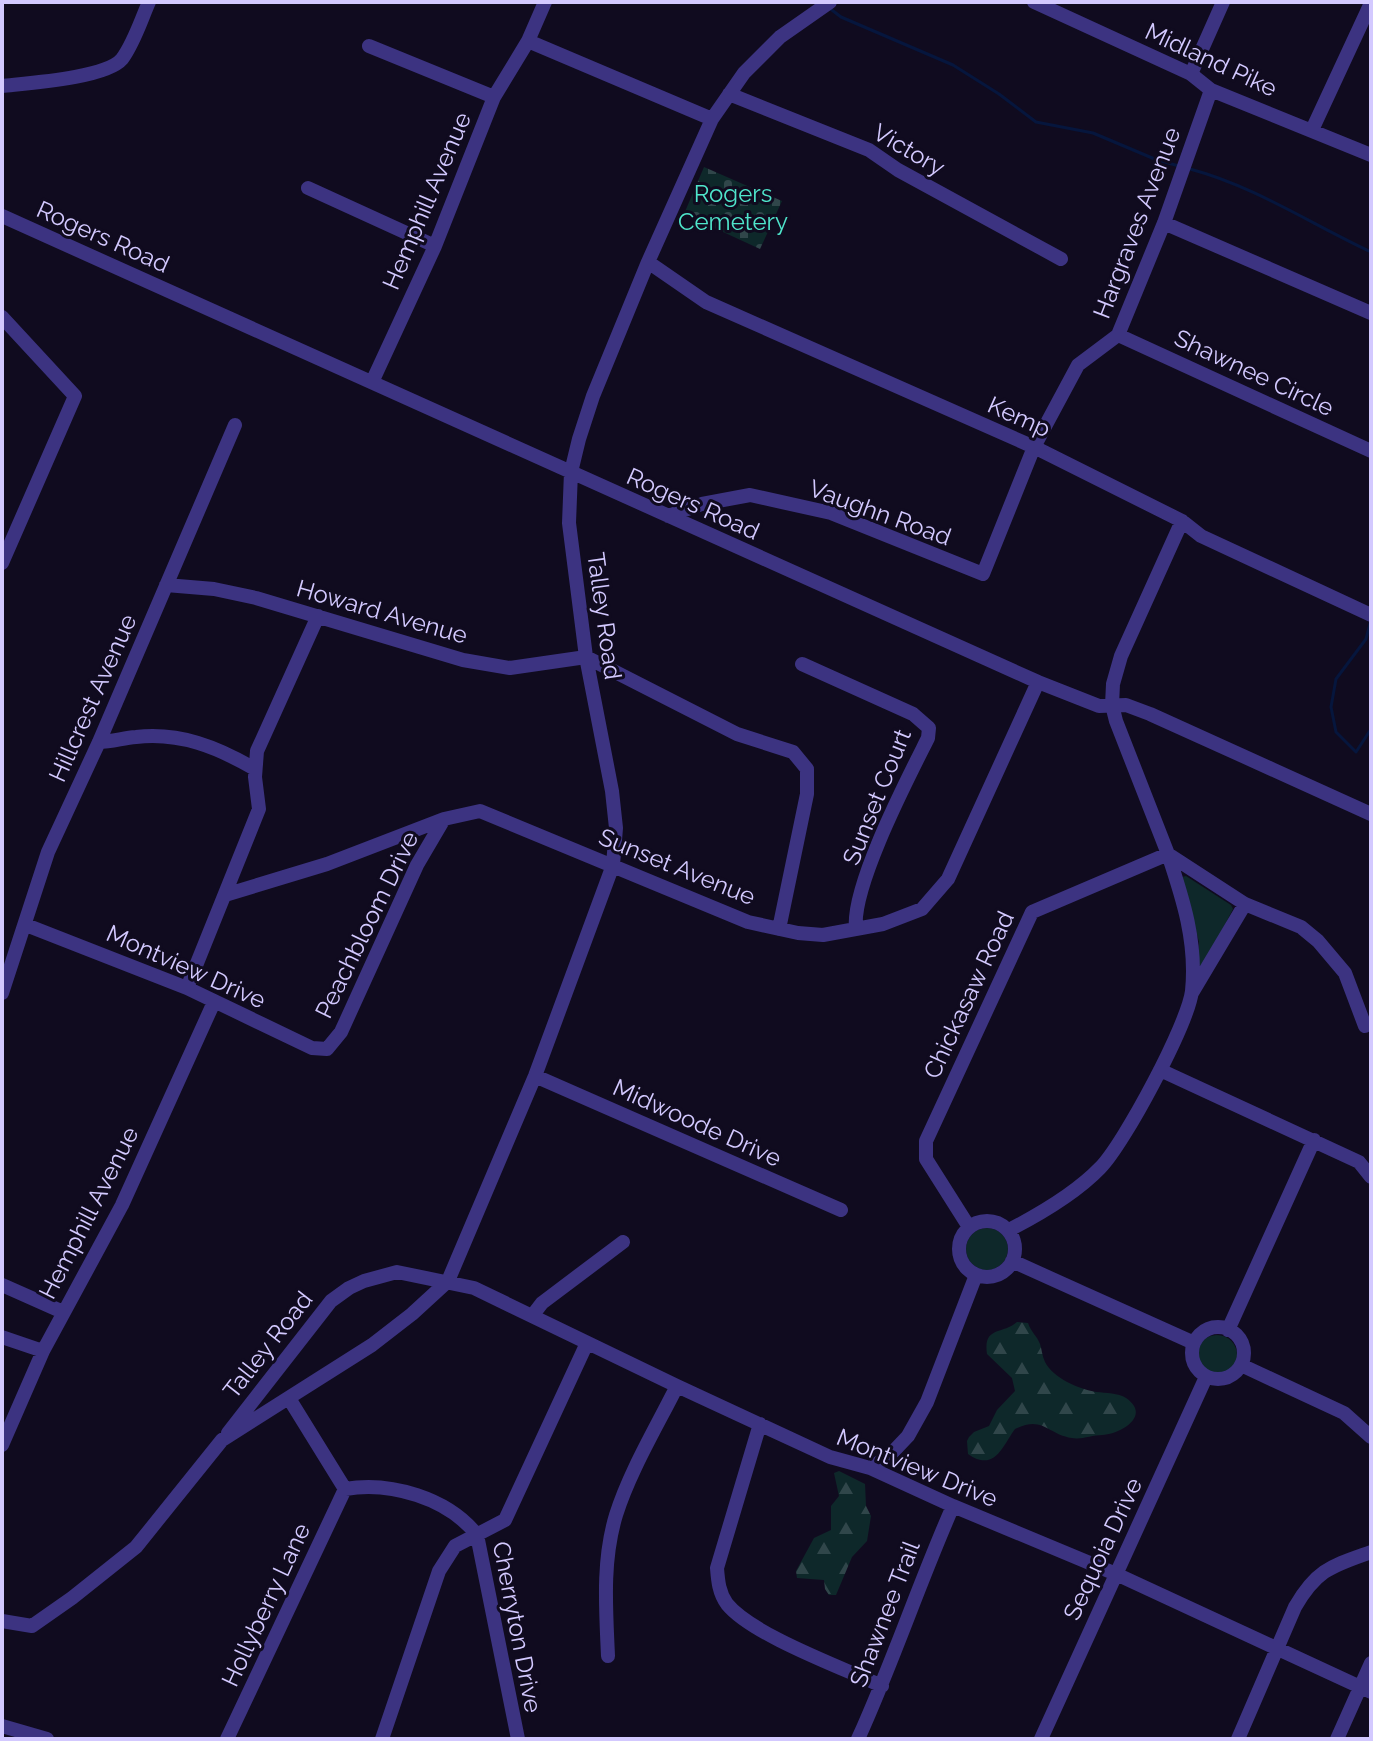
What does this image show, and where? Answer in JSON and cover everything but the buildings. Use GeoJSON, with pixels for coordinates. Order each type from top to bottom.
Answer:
{"type":"FeatureCollection","features":[{"type":"Feature","properties":{"kind":"street"},"geometry":{"type":"LineString","coordinates":[[2,86],[109,69],[121,61],[127,51],[149,2]]}},
{"type":"Feature","properties":{"kind":"street","name":"Hemphill Avenue"},"geometry":{"type":"LineString","coordinates":[[373,380],[435,246],[494,97],[528,41],[545,2]]}},
{"type":"Feature","properties":{"kind":"street","name":"Talley Road"},"geometry":{"type":"LineString","coordinates":[[222,1440],[290,1400],[372,1345],[448,1281],[535,1076],[613,865],[616,828],[612,791],[586,657],[569,523],[571,472],[579,439],[593,396],[648,262],[712,119],[744,73],[780,37],[830,2]]}},
{"type":"Feature","properties":{"kind":"street","name":"Midland Pike"},"geometry":{"type":"LineString","coordinates":[[1034,2],[1191,74],[1211,90],[1371,155]]}},
{"type":"Feature","properties":{"kind":"street"},"geometry":{"type":"LineString","coordinates":[[1191,74],[1223,2]]}},
{"type":"Feature","properties":{"kind":"street"},"geometry":{"type":"LineString","coordinates":[[1312,130],[1371,3]]}},
{"type":"Feature","properties":{"kind":"street"},"geometry":{"type":"LineString","coordinates":[[528,41],[712,119]]}},
{"type":"Feature","properties":{"kind":"street"},"geometry":{"type":"LineString","coordinates":[[369,46],[494,97]]}},
{"type":"Feature","properties":{"kind":"street","name":"Hargraves Avenue"},"geometry":{"type":"LineString","coordinates":[[983,574],[1034,447],[1078,365],[1118,335],[1164,223],[1211,90]]}},
{"type":"Feature","properties":{"kind":"street","name":"Victory"},"geometry":{"type":"LineString","coordinates":[[729,94],[869,150],[898,170],[1061,259]]}},
{"type":"Feature","properties":{"kind":"street"},"geometry":{"type":"LineString","coordinates":[[308,188],[435,246]]}},
{"type":"Feature","properties":{"kind":"street","name":"Rogers Road"},"geometry":{"type":"LineString","coordinates":[[2,216],[373,380],[1038,682],[1099,706],[1126,705],[1150,714],[1371,814]]}},
{"type":"Feature","properties":{"kind":"street"},"geometry":{"type":"LineString","coordinates":[[1164,223],[1371,313]]}},
{"type":"Feature","properties":{"kind":"street","name":"Kemp"},"geometry":{"type":"LineString","coordinates":[[648,262],[706,302],[1034,447],[1182,521],[1201,536],[1371,615]]}},
{"type":"Feature","properties":{"kind":"street"},"geometry":{"type":"LineString","coordinates":[[2,317],[75,396],[2,563]]}},
{"type":"Feature","properties":{"kind":"street","name":"Shawnee Circle"},"geometry":{"type":"LineString","coordinates":[[1118,335],[1371,451]]}},
{"type":"Feature","properties":{"kind":"street","name":"Hillcrest Avenue"},"geometry":{"type":"LineString","coordinates":[[2,993],[48,852],[99,742],[235,425]]}},
{"type":"Feature","properties":{"kind":"street","name":"Vaughn Road"},"geometry":{"type":"LineString","coordinates":[[668,516],[702,504],[750,495],[831,513],[983,574]]}},
{"type":"Feature","properties":{"kind":"street"},"geometry":{"type":"LineString","coordinates":[[1182,521],[1121,656],[1113,684],[1112,705],[1187,911],[1193,949],[1192,994]]}},
{"type":"Feature","properties":{"kind":"street","name":"Howard Avenue"},"geometry":{"type":"LineString","coordinates":[[166,585],[214,589],[318,616],[463,660],[510,668],[586,657]]}},
{"type":"Feature","properties":{"kind":"street"},"geometry":{"type":"LineString","coordinates":[[187,988],[259,809],[255,769],[257,751],[318,616]]}},
{"type":"Feature","properties":{"kind":"street"},"geometry":{"type":"LineString","coordinates":[[586,657],[737,734],[793,752],[807,769],[807,794],[779,929]]}},
{"type":"Feature","properties":{"kind":"street","name":"Sunset Court"},"geometry":{"type":"LineString","coordinates":[[802,664],[913,714],[929,728],[928,738],[875,852],[858,907],[856,929]]}},
{"type":"Feature","properties":{"kind":"street","name":"Sunset Avenue"},"geometry":{"type":"LineString","coordinates":[[225,895],[327,864],[444,819],[480,811],[748,922],[823,935],[883,924],[922,909],[948,879],[1038,682]]}},
{"type":"Feature","properties":{"kind":"street"},"geometry":{"type":"LineString","coordinates":[[99,742],[135,737],[183,737],[214,747],[255,769]]}},
{"type":"Feature","properties":{"kind":"street","name":"Peachbloom Drive"},"geometry":{"type":"LineString","coordinates":[[327,1049],[341,1032],[417,865],[444,819]]}},
{"type":"Feature","properties":{"kind":"street"},"geometry":{"type":"LineString","coordinates":[[1168,854],[1245,904],[1301,927],[1318,941],[1345,973],[1365,1026]]}},
{"type":"Feature","properties":{"kind":"street","name":"Chickasaw Road"},"geometry":{"type":"LineString","coordinates":[[969,1227],[926,1159],[926,1141],[1032,912],[1168,854]]}},
{"type":"Feature","properties":{"kind":"street"},"geometry":{"type":"LineString","coordinates":[[1009,1230],[1063,1198],[1100,1168],[1160,1070],[1192,994],[1245,904]]}},
{"type":"Feature","properties":{"kind":"street","name":"Montview Drive"},"geometry":{"type":"LineString","coordinates":[[26,925],[187,988],[312,1048],[327,1049]]}},
{"type":"Feature","properties":{"kind":"street","name":"Hemphill Avenue"},"geometry":{"type":"LineString","coordinates":[[2,1445],[43,1351],[122,1205],[214,1002]]}},
{"type":"Feature","properties":{"kind":"street"},"geometry":{"type":"LineString","coordinates":[[1160,1070],[1359,1162],[1371,1177]]}},
{"type":"Feature","properties":{"kind":"street","name":"Midwoode Drive"},"geometry":{"type":"LineString","coordinates":[[535,1076],[841,1210]]}},
{"type":"Feature","properties":{"kind":"street"},"geometry":{"type":"LineString","coordinates":[[1228,1330],[1314,1140]]}},
{"type":"Feature","properties":{"kind":"street"},"geometry":{"type":"LineString","coordinates":[[991,1221],[1009,1230],[1014,1241],[1012,1261],[997,1276],[976,1275],[961,1260],[958,1248],[969,1227],[991,1221]]}},
{"type":"Feature","properties":{"kind":"street"},"geometry":{"type":"LineString","coordinates":[[532,1316],[542,1303],[623,1242]]}},
{"type":"Feature","properties":{"kind":"street"},"geometry":{"type":"LineString","coordinates":[[1012,1261],[1194,1343]]}},
{"type":"Feature","properties":{"kind":"street","name":"Talley Road"},"geometry":{"type":"LineString","coordinates":[[2,1621],[32,1626],[136,1547],[331,1301],[364,1281],[397,1272],[448,1281]]}},
{"type":"Feature","properties":{"kind":"street"},"geometry":{"type":"LineString","coordinates":[[870,1468],[899,1446],[917,1421],[976,1275]]}},
{"type":"Feature","properties":{"kind":"street","name":"Montview Drive"},"geometry":{"type":"LineString","coordinates":[[448,1281],[474,1288],[830,1457],[870,1468],[1116,1574],[1366,1689]]}},
{"type":"Feature","properties":{"kind":"street"},"geometry":{"type":"LineString","coordinates":[[2,1285],[63,1312]]}},
{"type":"Feature","properties":{"kind":"street"},"geometry":{"type":"LineString","coordinates":[[1215,1327],[1228,1330],[1240,1339],[1244,1353],[1241,1365],[1234,1374],[1219,1379],[1206,1377],[1197,1370],[1192,1359],[1194,1343],[1203,1332],[1215,1327]]}},
{"type":"Feature","properties":{"kind":"street"},"geometry":{"type":"LineString","coordinates":[[2,1337],[43,1351]]}},
{"type":"Feature","properties":{"kind":"street"},"geometry":{"type":"LineString","coordinates":[[382,1739],[439,1571],[455,1546],[505,1520],[587,1343]]}},
{"type":"Feature","properties":{"kind":"street"},"geometry":{"type":"LineString","coordinates":[[1241,1365],[1344,1413],[1371,1437]]}},
{"type":"Feature","properties":{"kind":"street","name":"Sequoia Drive"},"geometry":{"type":"LineString","coordinates":[[1041,1739],[1206,1377]]}},
{"type":"Feature","properties":{"kind":"street"},"geometry":{"type":"LineString","coordinates":[[608,1656],[605,1586],[616,1514],[677,1386]]}},
{"type":"Feature","properties":{"kind":"street"},"geometry":{"type":"LineString","coordinates":[[290,1400],[345,1489]]}},
{"type":"Feature","properties":{"kind":"street"},"geometry":{"type":"LineString","coordinates":[[760,1424],[717,1568],[719,1591],[739,1617],[882,1686]]}},
{"type":"Feature","properties":{"kind":"street","name":"Cherryton Drive"},"geometry":{"type":"LineString","coordinates":[[345,1489],[367,1485],[419,1495],[467,1522],[477,1535],[518,1739]]}},
{"type":"Feature","properties":{"kind":"street","name":"Hollyberry Lane"},"geometry":{"type":"LineString","coordinates":[[227,1739],[345,1489]]}},
{"type":"Feature","properties":{"kind":"street","name":"Shawnee Trail"},"geometry":{"type":"LineString","coordinates":[[858,1739],[882,1686],[920,1580],[953,1506]]}},
{"type":"Feature","properties":{"kind":"street"},"geometry":{"type":"LineString","coordinates":[[1238,1739],[1305,1589],[1318,1575],[1335,1565],[1371,1552]]}},
{"type":"Feature","properties":{"kind":"street"},"geometry":{"type":"LineString","coordinates":[[1337,1739],[1366,1689],[1371,1663]]}},
{"type":"Feature","properties":{"kind":"street"},"geometry":{"type":"LineString","coordinates":[[2,1726],[47,1739]]}},
{"type":"Feature","properties":{"kind":"green space","name":"Rogers Cemetery"},"geometry":{"type":"Polygon","coordinates":[[[704,167],[782,201],[760,249],[684,214],[704,167]]]}},
{"type":"Feature","properties":{"kind":"green space"},"geometry":{"type":"Polygon","coordinates":[[[1186,876],[1233,909],[1203,967],[1199,965],[1199,942],[1182,877],[1186,876]]]}},
{"type":"Feature","properties":{"kind":"green space"},"geometry":{"type":"Polygon","coordinates":[[[987,1228],[1002,1234],[1008,1249],[1002,1264],[987,1270],[972,1264],[966,1249],[972,1234],[987,1228]]]}},
{"type":"Feature","properties":{"kind":"green space"},"geometry":{"type":"Polygon","coordinates":[[[1017,1322],[1028,1323],[1040,1344],[1045,1362],[1060,1378],[1082,1388],[1126,1398],[1136,1411],[1130,1423],[1109,1434],[1079,1438],[1064,1436],[1039,1425],[1024,1425],[1015,1429],[992,1459],[977,1459],[968,1454],[969,1437],[989,1426],[997,1410],[1015,1391],[1012,1378],[987,1354],[987,1345],[991,1335],[1017,1322]]]}},
{"type":"Feature","properties":{"kind":"green space"},"geometry":{"type":"Polygon","coordinates":[[[1217,1335],[1231,1341],[1237,1355],[1231,1369],[1217,1375],[1203,1369],[1197,1355],[1203,1341],[1217,1335]]]}},
{"type":"Feature","properties":{"kind":"green space"},"geometry":{"type":"Polygon","coordinates":[[[839,1471],[865,1484],[866,1506],[871,1516],[867,1541],[852,1557],[836,1595],[829,1595],[824,1580],[797,1578],[796,1571],[814,1538],[831,1530],[831,1506],[839,1496],[834,1473],[839,1471]]]}},
{"type":"Feature","properties":{"kind":"waterway"},"geometry":{"type":"LineString","coordinates":[[828,7],[841,17],[953,65],[1036,122],[1093,133],[1179,166]]}},
{"type":"Feature","properties":{"kind":"waterway"},"geometry":{"type":"LineString","coordinates":[[1190,169],[1260,195],[1371,252]]}},
{"type":"Feature","properties":{"kind":"waterway"},"geometry":{"type":"LineString","coordinates":[[1371,620],[1366,639],[1336,679],[1331,707],[1336,732],[1356,752],[1371,729]]}}]}
